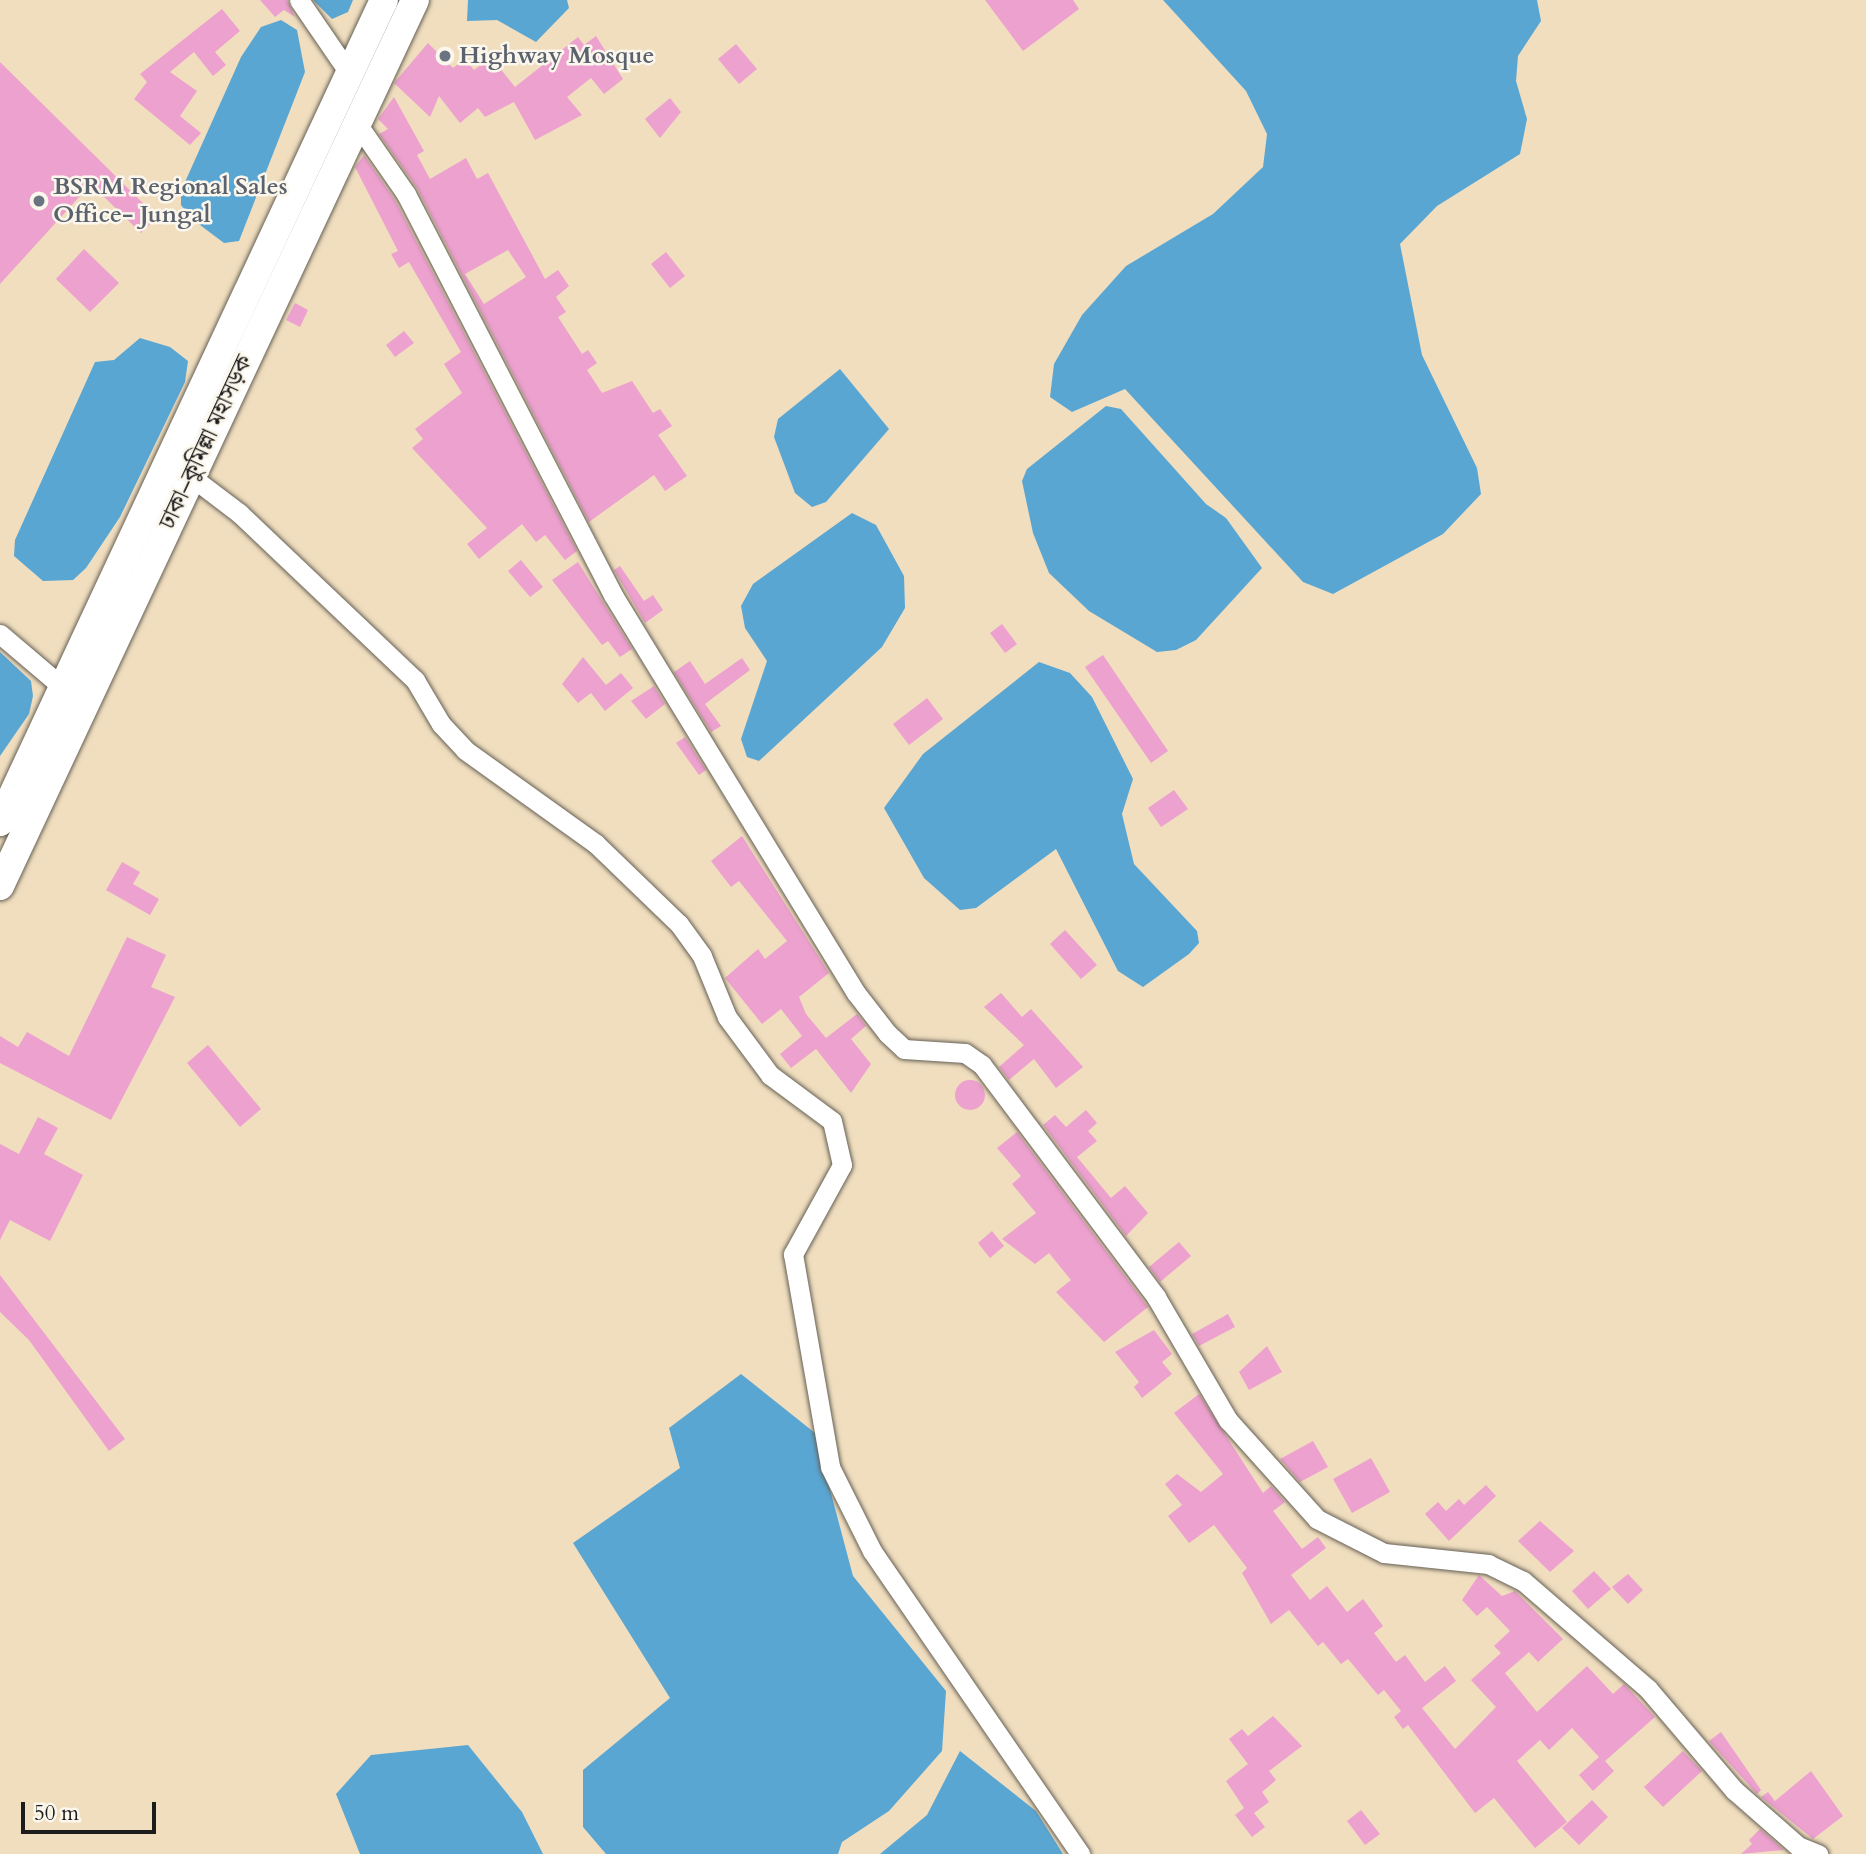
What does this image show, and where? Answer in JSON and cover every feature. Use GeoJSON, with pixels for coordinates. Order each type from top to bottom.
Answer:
{"type":"FeatureCollection","features":[{"type":"Feature","properties":{"kind":"highway","name":"ঢাকা–কুমিল্লা মহাসড়ক"},"geometry":{"type":"LineString","coordinates":[[1,816],[384,0]]}},
{"type":"Feature","properties":{"kind":"highway","name":"ঢাকা–কুমিল্লা মহাসড়ক"},"geometry":{"type":"LineString","coordinates":[[0,886],[189,475],[415,0]]}},
{"type":"Feature","properties":{"kind":"street"},"geometry":{"type":"LineString","coordinates":[[299,0],[349,73]]}},
{"type":"Feature","properties":{"kind":"street"},"geometry":{"type":"LineString","coordinates":[[356,122],[406,194],[613,595],[856,993],[887,1032],[904,1049],[965,1053],[982,1065],[1156,1297],[1228,1420],[1317,1519],[1384,1553],[1488,1564],[1523,1581],[1648,1689],[1734,1790],[1798,1846],[1818,1854]]}},
{"type":"Feature","properties":{"kind":"street"},"geometry":{"type":"LineString","coordinates":[[189,475],[239,513],[408,673],[465,750],[595,843],[680,924],[702,956],[727,1017],[770,1075],[832,1121],[842,1165],[793,1254],[830,1467],[872,1551],[1080,1854]]}},
{"type":"Feature","properties":{"kind":"street"},"geometry":{"type":"LineString","coordinates":[[0,634],[61,686]]}},
{"type":"Feature","properties":{"kind":"water"},"geometry":{"type":"Polygon","coordinates":[[[313,0],[353,0],[348,12],[332,19],[313,0]]]}},
{"type":"Feature","properties":{"kind":"water"},"geometry":{"type":"Polygon","coordinates":[[[468,0],[567,0],[569,8],[536,42],[497,20],[467,21],[468,0]]]}},
{"type":"Feature","properties":{"kind":"water"},"geometry":{"type":"Polygon","coordinates":[[[1163,0],[1537,0],[1541,21],[1518,56],[1516,81],[1527,119],[1520,154],[1437,206],[1400,244],[1422,355],[1477,468],[1481,494],[1443,534],[1333,594],[1303,582],[1125,389],[1072,412],[1050,397],[1054,364],[1082,315],[1126,266],[1213,214],[1263,167],[1267,134],[1246,91],[1163,0]]]}},
{"type":"Feature","properties":{"kind":"water"},"geometry":{"type":"Polygon","coordinates":[[[281,20],[297,30],[305,72],[239,241],[224,243],[192,219],[181,205],[181,191],[241,57],[261,27],[281,20]]]}},
{"type":"Feature","properties":{"kind":"water"},"geometry":{"type":"Polygon","coordinates":[[[140,338],[170,347],[188,361],[185,382],[120,517],[86,568],[73,580],[43,581],[14,556],[15,540],[95,362],[114,360],[140,338]]]}},
{"type":"Feature","properties":{"kind":"water"},"geometry":{"type":"Polygon","coordinates":[[[840,369],[889,429],[826,502],[812,507],[795,493],[774,437],[778,419],[840,369]]]}},
{"type":"Feature","properties":{"kind":"water"},"geometry":{"type":"Polygon","coordinates":[[[1106,406],[1121,409],[1206,504],[1226,518],[1262,568],[1196,640],[1176,650],[1157,652],[1089,611],[1049,573],[1033,533],[1022,481],[1027,469],[1106,406]]]}},
{"type":"Feature","properties":{"kind":"water"},"geometry":{"type":"Polygon","coordinates":[[[852,513],[876,525],[904,576],[905,608],[882,647],[759,761],[747,757],[741,739],[767,661],[745,628],[741,606],[753,584],[852,513]]]}},
{"type":"Feature","properties":{"kind":"water"},"geometry":{"type":"Polygon","coordinates":[[[0,652],[31,681],[33,696],[29,714],[0,756],[0,652]]]}},
{"type":"Feature","properties":{"kind":"water"},"geometry":{"type":"Polygon","coordinates":[[[1039,662],[1070,673],[1092,697],[1133,779],[1122,814],[1134,864],[1197,931],[1199,943],[1189,954],[1143,987],[1118,971],[1056,849],[976,908],[960,910],[924,878],[884,808],[923,754],[1039,662]]]}},
{"type":"Feature","properties":{"kind":"water"},"geometry":{"type":"Polygon","coordinates":[[[741,1374],[815,1433],[853,1576],[946,1691],[942,1751],[889,1811],[842,1842],[838,1854],[606,1854],[583,1827],[583,1770],[670,1698],[573,1543],[680,1468],[669,1428],[741,1374]]]}},
{"type":"Feature","properties":{"kind":"water"},"geometry":{"type":"Polygon","coordinates":[[[468,1745],[522,1812],[543,1854],[360,1854],[336,1794],[371,1755],[468,1745]]]}},
{"type":"Feature","properties":{"kind":"water"},"geometry":{"type":"Polygon","coordinates":[[[960,1751],[1036,1811],[1063,1854],[880,1854],[927,1815],[960,1751]]]}},
{"type":"Feature","properties":{"kind":"building"},"geometry":{"type":"Polygon","coordinates":[[[260,0],[287,0],[295,17],[284,10],[275,17],[260,0]]]}},
{"type":"Feature","properties":{"kind":"building"},"geometry":{"type":"Polygon","coordinates":[[[985,0],[1073,0],[1079,9],[1023,51],[985,0]]]}},
{"type":"Feature","properties":{"kind":"building"},"geometry":{"type":"Polygon","coordinates":[[[222,9],[240,31],[215,52],[226,65],[213,76],[194,52],[170,72],[197,91],[180,116],[201,133],[190,145],[134,99],[147,82],[140,74],[222,9]]]}},
{"type":"Feature","properties":{"kind":"building"},"geometry":{"type":"Polygon","coordinates":[[[596,36],[623,79],[604,94],[591,78],[567,97],[582,115],[535,140],[514,102],[485,117],[478,108],[460,123],[439,96],[430,117],[394,83],[428,43],[453,68],[465,59],[474,70],[491,57],[515,87],[578,37],[584,45],[596,36]]]}},
{"type":"Feature","properties":{"kind":"building"},"geometry":{"type":"Polygon","coordinates":[[[736,44],[757,69],[739,84],[718,59],[736,44]]]}},
{"type":"Feature","properties":{"kind":"building","name":"BSRM Regional Sales Office- Jungal"},"geometry":{"type":"Polygon","coordinates":[[[0,62],[157,217],[141,233],[91,184],[0,284],[0,62]]]}},
{"type":"Feature","properties":{"kind":"building"},"geometry":{"type":"Polygon","coordinates":[[[394,97],[424,151],[417,155],[430,179],[466,158],[477,179],[488,173],[545,279],[558,270],[569,286],[556,297],[566,312],[558,317],[582,354],[588,350],[597,363],[587,370],[602,393],[632,381],[653,413],[660,409],[672,426],[658,435],[687,476],[665,491],[654,475],[589,522],[417,188],[379,134],[388,129],[378,119],[394,97]],[[508,250],[465,274],[484,304],[526,277],[508,250]]]}},
{"type":"Feature","properties":{"kind":"building"},"geometry":{"type":"Polygon","coordinates":[[[670,98],[681,112],[660,138],[645,119],[670,98]]]}},
{"type":"Feature","properties":{"kind":"building"},"geometry":{"type":"Polygon","coordinates":[[[364,155],[395,200],[577,551],[565,560],[545,535],[536,542],[522,524],[479,559],[467,544],[487,528],[412,448],[423,439],[415,429],[462,393],[444,364],[461,352],[409,262],[399,268],[391,254],[398,251],[355,167],[364,155]]]}},
{"type":"Feature","properties":{"kind":"building"},"geometry":{"type":"Polygon","coordinates":[[[84,249],[119,283],[90,312],[56,279],[84,249]]]}},
{"type":"Feature","properties":{"kind":"building"},"geometry":{"type":"Polygon","coordinates":[[[666,252],[685,276],[670,288],[651,264],[666,252]]]}},
{"type":"Feature","properties":{"kind":"building"},"geometry":{"type":"Polygon","coordinates":[[[295,303],[308,310],[300,327],[286,320],[295,303]]]}},
{"type":"Feature","properties":{"kind":"building"},"geometry":{"type":"Polygon","coordinates":[[[404,331],[414,343],[395,357],[386,345],[404,331]]]}},
{"type":"Feature","properties":{"kind":"building"},"geometry":{"type":"Polygon","coordinates":[[[521,560],[543,587],[530,597],[508,571],[521,560]]]}},
{"type":"Feature","properties":{"kind":"building"},"geometry":{"type":"Polygon","coordinates":[[[578,562],[632,649],[620,657],[608,641],[602,645],[552,580],[578,562]]]}},
{"type":"Feature","properties":{"kind":"building"},"geometry":{"type":"Polygon","coordinates":[[[620,566],[644,601],[653,595],[663,610],[645,623],[614,570],[620,566]]]}},
{"type":"Feature","properties":{"kind":"building"},"geometry":{"type":"Polygon","coordinates":[[[1002,624],[1017,644],[1005,653],[990,633],[1002,624]]]}},
{"type":"Feature","properties":{"kind":"building"},"geometry":{"type":"Polygon","coordinates":[[[1103,655],[1168,751],[1151,763],[1085,667],[1103,655]]]}},
{"type":"Feature","properties":{"kind":"building"},"geometry":{"type":"Polygon","coordinates":[[[583,657],[606,685],[621,673],[633,688],[605,711],[591,693],[578,703],[562,684],[583,657]]]}},
{"type":"Feature","properties":{"kind":"building"},"geometry":{"type":"Polygon","coordinates":[[[742,658],[750,670],[705,704],[721,726],[711,732],[674,672],[690,661],[705,684],[742,658]]]}},
{"type":"Feature","properties":{"kind":"building"},"geometry":{"type":"Polygon","coordinates":[[[654,686],[665,704],[646,719],[631,701],[654,686]]]}},
{"type":"Feature","properties":{"kind":"building"},"geometry":{"type":"Polygon","coordinates":[[[927,698],[943,719],[909,745],[893,724],[927,698]]]}},
{"type":"Feature","properties":{"kind":"building"},"geometry":{"type":"Polygon","coordinates":[[[685,737],[706,770],[699,775],[676,743],[685,737]]]}},
{"type":"Feature","properties":{"kind":"building"},"geometry":{"type":"Polygon","coordinates":[[[1174,790],[1188,809],[1161,827],[1148,808],[1174,790]]]}},
{"type":"Feature","properties":{"kind":"building"},"geometry":{"type":"Polygon","coordinates":[[[742,836],[829,973],[799,997],[806,1014],[826,1038],[857,1014],[866,1026],[851,1039],[871,1064],[851,1093],[816,1049],[791,1068],[780,1054],[802,1036],[781,1009],[762,1024],[725,978],[758,949],[765,959],[787,941],[739,881],[731,887],[711,861],[742,836]]]}},
{"type":"Feature","properties":{"kind":"building"},"geometry":{"type":"Polygon","coordinates":[[[122,862],[140,872],[133,884],[159,899],[150,915],[106,890],[122,862]]]}},
{"type":"Feature","properties":{"kind":"building"},"geometry":{"type":"Polygon","coordinates":[[[1065,930],[1097,965],[1081,979],[1050,944],[1065,930]]]}},
{"type":"Feature","properties":{"kind":"building"},"geometry":{"type":"Polygon","coordinates":[[[127,937],[166,955],[151,987],[175,997],[111,1120],[0,1063],[0,1036],[18,1047],[27,1032],[69,1056],[127,937]]]}},
{"type":"Feature","properties":{"kind":"building"},"geometry":{"type":"Polygon","coordinates":[[[1001,993],[1022,1017],[1031,1009],[1083,1067],[1056,1088],[1034,1059],[1009,1080],[999,1067],[1024,1045],[984,1007],[1001,993]]]}},
{"type":"Feature","properties":{"kind":"building"},"geometry":{"type":"Polygon","coordinates":[[[208,1045],[261,1109],[240,1127],[187,1063],[208,1045]]]}},
{"type":"Feature","properties":{"kind":"building"},"geometry":{"type":"Polygon","coordinates":[[[970,1080],[981,1084],[985,1095],[981,1106],[970,1110],[959,1106],[955,1095],[959,1084],[970,1080]]]}},
{"type":"Feature","properties":{"kind":"building"},"geometry":{"type":"Polygon","coordinates":[[[1086,1110],[1097,1123],[1088,1131],[1097,1141],[1077,1157],[1111,1198],[1125,1186],[1148,1213],[1126,1236],[1043,1125],[1055,1115],[1066,1127],[1086,1110]]]}},
{"type":"Feature","properties":{"kind":"building"},"geometry":{"type":"Polygon","coordinates":[[[38,1117],[58,1128],[44,1154],[83,1175],[50,1241],[10,1220],[0,1240],[0,1144],[19,1154],[38,1117]]]}},
{"type":"Feature","properties":{"kind":"building"},"geometry":{"type":"Polygon","coordinates":[[[1017,1132],[1148,1307],[1104,1342],[1056,1292],[1071,1280],[1049,1253],[1035,1264],[1002,1239],[1036,1213],[1012,1184],[1021,1176],[997,1148],[1017,1132]]]}},
{"type":"Feature","properties":{"kind":"building"},"geometry":{"type":"Polygon","coordinates":[[[992,1231],[1004,1246],[990,1258],[978,1243],[992,1231]]]}},
{"type":"Feature","properties":{"kind":"building"},"geometry":{"type":"Polygon","coordinates":[[[1179,1242],[1191,1256],[1160,1282],[1149,1267],[1179,1242]]]}},
{"type":"Feature","properties":{"kind":"building"},"geometry":{"type":"Polygon","coordinates":[[[0,1275],[125,1439],[109,1451],[29,1340],[0,1312],[0,1275]]]}},
{"type":"Feature","properties":{"kind":"building"},"geometry":{"type":"Polygon","coordinates":[[[1228,1314],[1235,1327],[1199,1346],[1192,1334],[1228,1314]]]}},
{"type":"Feature","properties":{"kind":"building"},"geometry":{"type":"Polygon","coordinates":[[[1154,1330],[1172,1354],[1162,1362],[1172,1374],[1142,1398],[1134,1387],[1139,1382],[1115,1352],[1154,1330]]]}},
{"type":"Feature","properties":{"kind":"building"},"geometry":{"type":"Polygon","coordinates":[[[1267,1346],[1282,1372],[1249,1390],[1239,1372],[1267,1346]]]}},
{"type":"Feature","properties":{"kind":"building"},"geometry":{"type":"Polygon","coordinates":[[[1199,1394],[1263,1493],[1271,1486],[1285,1502],[1273,1511],[1302,1549],[1318,1537],[1326,1548],[1291,1575],[1310,1600],[1327,1586],[1347,1612],[1363,1599],[1383,1626],[1374,1633],[1396,1662],[1405,1655],[1425,1682],[1445,1666],[1456,1681],[1422,1708],[1455,1749],[1496,1707],[1471,1680],[1501,1653],[1494,1646],[1510,1631],[1487,1607],[1477,1616],[1462,1600],[1479,1575],[1502,1596],[1515,1591],[1563,1639],[1538,1662],[1529,1652],[1505,1673],[1537,1712],[1587,1666],[1613,1694],[1624,1684],[1655,1717],[1605,1761],[1614,1771],[1593,1791],[1579,1775],[1599,1757],[1572,1728],[1549,1750],[1540,1740],[1517,1761],[1567,1822],[1535,1848],[1494,1798],[1475,1813],[1408,1725],[1403,1729],[1394,1717],[1401,1711],[1384,1690],[1378,1695],[1348,1659],[1341,1664],[1323,1642],[1318,1646],[1289,1610],[1271,1624],[1242,1573],[1247,1568],[1214,1525],[1189,1543],[1168,1516],[1182,1505],[1165,1484],[1177,1474],[1201,1492],[1223,1474],[1174,1413],[1199,1394]]]}},
{"type":"Feature","properties":{"kind":"building"},"geometry":{"type":"Polygon","coordinates":[[[1313,1441],[1328,1467],[1300,1482],[1280,1459],[1313,1441]]]}},
{"type":"Feature","properties":{"kind":"building"},"geometry":{"type":"Polygon","coordinates":[[[1371,1458],[1390,1492],[1352,1513],[1333,1479],[1371,1458]]]}},
{"type":"Feature","properties":{"kind":"building"},"geometry":{"type":"Polygon","coordinates":[[[1486,1485],[1496,1496],[1449,1541],[1425,1514],[1438,1502],[1446,1511],[1459,1499],[1464,1505],[1486,1485]]]}},
{"type":"Feature","properties":{"kind":"building"},"geometry":{"type":"Polygon","coordinates":[[[1540,1521],[1574,1551],[1550,1572],[1518,1541],[1540,1521]]]}},
{"type":"Feature","properties":{"kind":"building"},"geometry":{"type":"Polygon","coordinates":[[[1594,1571],[1611,1589],[1588,1609],[1572,1591],[1594,1571]]]}},
{"type":"Feature","properties":{"kind":"building"},"geometry":{"type":"Polygon","coordinates":[[[1628,1574],[1643,1590],[1628,1604],[1612,1587],[1628,1574]]]}},
{"type":"Feature","properties":{"kind":"building"},"geometry":{"type":"Polygon","coordinates":[[[1273,1716],[1302,1746],[1269,1771],[1276,1780],[1262,1792],[1269,1802],[1254,1813],[1265,1827],[1252,1837],[1235,1815],[1244,1808],[1226,1781],[1248,1764],[1229,1739],[1242,1729],[1248,1736],[1273,1716]]]}},
{"type":"Feature","properties":{"kind":"building"},"geometry":{"type":"Polygon","coordinates":[[[1721,1732],[1761,1790],[1757,1794],[1709,1741],[1721,1732]]]}},
{"type":"Feature","properties":{"kind":"building"},"geometry":{"type":"Polygon","coordinates":[[[1683,1751],[1702,1771],[1663,1807],[1644,1787],[1683,1751]]]}},
{"type":"Feature","properties":{"kind":"building"},"geometry":{"type":"Polygon","coordinates":[[[1811,1771],[1843,1816],[1813,1839],[1761,1797],[1768,1792],[1775,1801],[1811,1771]]]}},
{"type":"Feature","properties":{"kind":"building"},"geometry":{"type":"Polygon","coordinates":[[[1592,1800],[1608,1817],[1579,1845],[1562,1828],[1592,1800]]]}},
{"type":"Feature","properties":{"kind":"building"},"geometry":{"type":"Polygon","coordinates":[[[1361,1810],[1380,1834],[1365,1845],[1347,1821],[1361,1810]]]}},
{"type":"Feature","properties":{"kind":"building"},"geometry":{"type":"Polygon","coordinates":[[[1760,1829],[1784,1850],[1741,1854],[1752,1844],[1749,1840],[1760,1829]]]}},
{"type":"Feature","properties":{"kind":"place","name":"Highway Mosque"},"geometry":{"type":"Point","coordinates":[445,56]}},
{"type":"Feature","properties":{"kind":"place","name":"BSRM Regional Sales Office- Jungal"},"geometry":{"type":"Point","coordinates":[39,201]}}]}
